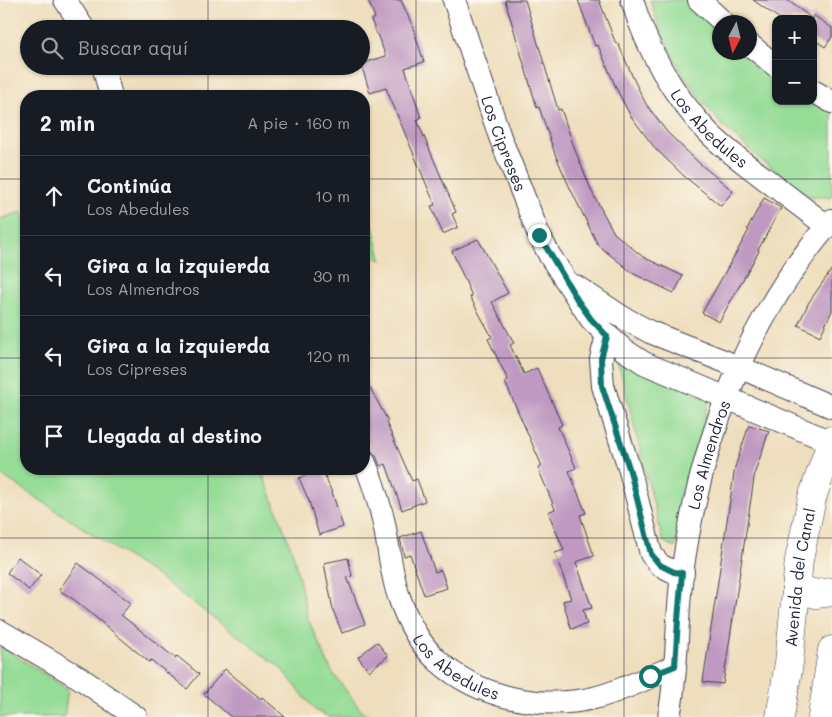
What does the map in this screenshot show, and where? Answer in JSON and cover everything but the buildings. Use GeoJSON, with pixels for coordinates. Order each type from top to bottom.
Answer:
{"type":"FeatureCollection","features":[{"type":"Feature","properties":{"kind":"street"},"geometry":{"type":"LineString","coordinates":[[65,0],[78,20]]}},
{"type":"Feature","properties":{"kind":"street","name":"Los Cipreses"},"geometry":{"type":"LineString","coordinates":[[454,0],[494,120],[527,206],[550,256],[568,281],[583,307],[607,336],[624,350],[644,362],[832,441]]}},
{"type":"Feature","properties":{"kind":"street","name":"Los Abedules"},"geometry":{"type":"LineString","coordinates":[[632,0],[646,39],[658,64],[692,115],[726,149],[829,223]]}},
{"type":"Feature","properties":{"kind":"street"},"geometry":{"type":"LineString","coordinates":[[699,0],[716,15]]}},
{"type":"Feature","properties":{"kind":"street"},"geometry":{"type":"LineString","coordinates":[[757,51],[772,63]]}},
{"type":"Feature","properties":{"kind":"street"},"geometry":{"type":"LineString","coordinates":[[105,75],[109,90]]}},
{"type":"Feature","properties":{"kind":"street"},"geometry":{"type":"LineString","coordinates":[[817,94],[832,102]]}},
{"type":"Feature","properties":{"kind":"street","name":"Los Almendros"},"geometry":{"type":"LineString","coordinates":[[669,717],[682,573],[697,496],[726,398],[739,367],[766,314],[786,282],[829,223]]}},
{"type":"Feature","properties":{"kind":"street","name":"Los Cipreses"},"geometry":{"type":"LineString","coordinates":[[568,281],[594,300],[650,332],[739,367],[832,407]]}},
{"type":"Feature","properties":{"kind":"street"},"geometry":{"type":"LineString","coordinates":[[607,336],[601,359],[602,386],[630,471],[651,554],[660,565],[674,572],[682,573]]}},
{"type":"Feature","properties":{"kind":"street","name":"Avenida del Canal"},"geometry":{"type":"LineString","coordinates":[[780,717],[789,662],[799,560],[805,529],[821,470],[832,441]]}},
{"type":"Feature","properties":{"kind":"street","name":"Los Abedules"},"geometry":{"type":"LineString","coordinates":[[369,475],[383,519],[394,581],[406,614],[424,645],[452,673],[488,691],[508,697],[527,701],[560,703],[594,698],[675,666]]}},
{"type":"Feature","properties":{"kind":"street"},"geometry":{"type":"LineString","coordinates":[[796,588],[816,594],[832,592]]}},
{"type":"Feature","properties":{"kind":"street"},"geometry":{"type":"LineString","coordinates":[[0,631],[80,678],[136,717]]}},
{"type":"Feature","properties":{"kind":"street"},"geometry":{"type":"LineString","coordinates":[[822,717],[832,650]]}},
{"type":"Feature","properties":{"kind":"green space"},"geometry":{"type":"Polygon","coordinates":[[[650,0],[688,0],[712,23],[712,60],[752,60],[772,74],[772,105],[817,105],[817,103],[832,109],[832,198],[809,196],[761,160],[720,123],[685,79],[660,29],[650,0]]]}},
{"type":"Feature","properties":{"kind":"green space"},"geometry":{"type":"Polygon","coordinates":[[[20,212],[20,475],[263,475],[293,553],[308,619],[332,672],[360,709],[371,717],[329,717],[315,710],[280,667],[157,576],[0,474],[0,219],[20,212]]]}},
{"type":"Feature","properties":{"kind":"green space"},"geometry":{"type":"Polygon","coordinates":[[[370,216],[382,261],[370,253],[370,216]]]}},
{"type":"Feature","properties":{"kind":"green space"},"geometry":{"type":"Polygon","coordinates":[[[616,354],[709,400],[675,548],[663,541],[616,354]]]}},
{"type":"Feature","properties":{"kind":"green space"},"geometry":{"type":"Polygon","coordinates":[[[0,646],[68,689],[64,717],[0,717],[0,646]]]}},
{"type":"Feature","properties":{"kind":"route"},"geometry":{"type":"LineString","coordinates":[[539,235],[550,256],[568,281],[578,301],[607,336],[601,359],[602,386],[630,471],[651,554],[660,565],[674,572],[682,573],[675,666],[650,676]]}}]}
